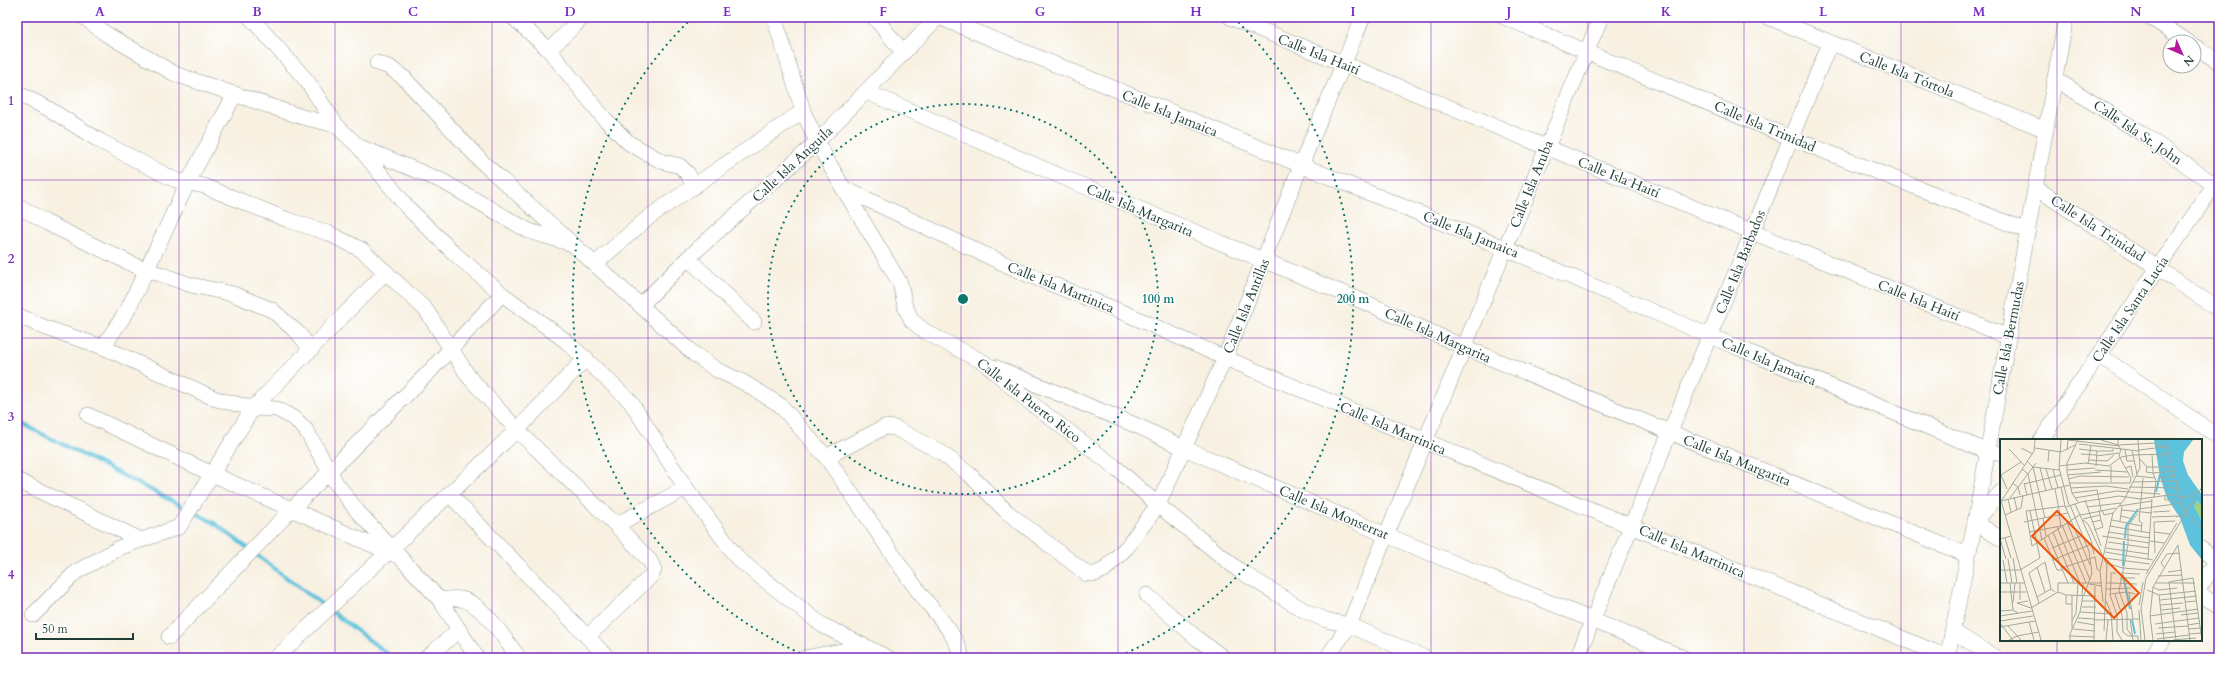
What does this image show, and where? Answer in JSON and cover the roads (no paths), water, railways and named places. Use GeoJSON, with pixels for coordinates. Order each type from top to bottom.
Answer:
{"type":"FeatureCollection","features":[{"type":"Feature","properties":{"kind":"street"},"geometry":{"type":"LineString","coordinates":[[250,17],[307,81],[336,125],[360,147],[407,207],[455,254],[502,294],[552,329],[586,358],[630,401],[686,488],[738,558],[822,625],[863,647],[888,658]]}},
{"type":"Feature","properties":{"kind":"street"},"geometry":{"type":"LineString","coordinates":[[513,17],[549,50],[604,118],[629,143],[661,161],[680,166],[688,174],[694,187]]}},
{"type":"Feature","properties":{"kind":"street"},"geometry":{"type":"LineString","coordinates":[[549,50],[583,17]]}},
{"type":"Feature","properties":{"kind":"street","name":"Calle Isla Puerto Rico"},"geometry":{"type":"LineString","coordinates":[[774,17],[803,111],[817,142],[900,283],[905,306],[912,321],[926,332],[985,363],[1027,400],[1115,467],[1158,505],[1246,575],[1304,611],[1326,620],[1349,625],[1425,658]]}},
{"type":"Feature","properties":{"kind":"street"},"geometry":{"type":"LineString","coordinates":[[874,17],[903,52]]}},
{"type":"Feature","properties":{"kind":"street","name":"Calle Isla Anguila"},"geometry":{"type":"LineString","coordinates":[[641,305],[688,258],[817,142],[938,17]]}},
{"type":"Feature","properties":{"kind":"street","name":"Calle Isla Jamaica"},"geometry":{"type":"LineString","coordinates":[[938,17],[1504,248],[1986,451],[2000,454]]}},
{"type":"Feature","properties":{"kind":"street","name":"Calle Isla Haití"},"geometry":{"type":"LineString","coordinates":[[1230,17],[2008,337]]}},
{"type":"Feature","properties":{"kind":"street","name":"Calle Isla Antillas"},"geometry":{"type":"LineString","coordinates":[[826,457],[885,427],[895,428],[940,451],[969,474],[1007,512],[1087,574],[1096,574],[1104,570],[1127,547],[1158,505],[1224,358],[1264,261],[1301,165],[1363,17]]}},
{"type":"Feature","properties":{"kind":"street","name":"Calle Isla Trinidad"},"geometry":{"type":"LineString","coordinates":[[1504,17],[1791,138],[2028,231]]}},
{"type":"Feature","properties":{"kind":"street","name":"Calle Isla Aruba"},"geometry":{"type":"LineString","coordinates":[[1327,658],[1349,625],[1601,17]]}},
{"type":"Feature","properties":{"kind":"street","name":"Calle Isla Tórtola"},"geometry":{"type":"LineString","coordinates":[[1768,17],[2046,130]]}},
{"type":"Feature","properties":{"kind":"street","name":"Calle Isla Bermudas"},"geometry":{"type":"LineString","coordinates":[[1947,657],[1975,522],[1986,451],[2036,188],[2066,17]]}},
{"type":"Feature","properties":{"kind":"street"},"geometry":{"type":"LineString","coordinates":[[2150,17],[2176,34]]}},
{"type":"Feature","properties":{"kind":"street"},"geometry":{"type":"LineString","coordinates":[[86,18],[106,34],[175,74],[302,117],[336,125]]}},
{"type":"Feature","properties":{"kind":"street","name":"Calle Isla Barbados"},"geometry":{"type":"LineString","coordinates":[[1577,658],[1830,43]]}},
{"type":"Feature","properties":{"kind":"street"},"geometry":{"type":"LineString","coordinates":[[2202,51],[2219,62]]}},
{"type":"Feature","properties":{"kind":"street"},"geometry":{"type":"LineString","coordinates":[[377,63],[389,67],[404,78],[482,161],[694,354],[717,370],[743,382],[780,405],[826,457],[919,592],[948,628],[959,646],[962,658]]}},
{"type":"Feature","properties":{"kind":"street","name":"Calle Isla St. John"},"geometry":{"type":"LineString","coordinates":[[2055,79],[2141,133],[2217,184]]}},
{"type":"Feature","properties":{"kind":"street","name":"Calle Isla Margarita"},"geometry":{"type":"LineString","coordinates":[[867,92],[1067,180],[1369,304],[1464,347],[1967,555]]}},
{"type":"Feature","properties":{"kind":"street"},"geometry":{"type":"LineString","coordinates":[[17,93],[49,109],[100,141],[175,180],[204,186],[288,220],[328,233],[362,250],[426,310],[469,377],[517,430],[616,525],[650,561],[654,570],[651,576],[587,637]]}},
{"type":"Feature","properties":{"kind":"street"},"geometry":{"type":"LineString","coordinates":[[103,347],[127,311],[188,182],[235,94]]}},
{"type":"Feature","properties":{"kind":"street"},"geometry":{"type":"LineString","coordinates":[[595,264],[649,217],[803,111]]}},
{"type":"Feature","properties":{"kind":"street"},"geometry":{"type":"LineString","coordinates":[[360,147],[442,181],[528,231],[551,239],[574,244]]}},
{"type":"Feature","properties":{"kind":"street","name":"Calle Isla Santa Lucía"},"geometry":{"type":"LineString","coordinates":[[2043,439],[2158,268],[2217,184]]}},
{"type":"Feature","properties":{"kind":"street","name":"Calle Isla Martinica"},"geometry":{"type":"LineString","coordinates":[[843,188],[1024,273],[1127,314],[1224,358],[1947,657]]}},
{"type":"Feature","properties":{"kind":"street","name":"Calle Isla Trinidad"},"geometry":{"type":"LineString","coordinates":[[2036,188],[2219,310]]}},
{"type":"Feature","properties":{"kind":"street"},"geometry":{"type":"LineString","coordinates":[[17,205],[45,222],[146,270],[191,285],[234,294],[272,310],[299,334],[311,350]]}},
{"type":"Feature","properties":{"kind":"street"},"geometry":{"type":"LineString","coordinates":[[688,258],[754,322]]}},
{"type":"Feature","properties":{"kind":"street"},"geometry":{"type":"LineString","coordinates":[[33,616],[76,572],[121,547],[179,527],[252,408],[311,350],[386,272]]}},
{"type":"Feature","properties":{"kind":"street"},"geometry":{"type":"LineString","coordinates":[[169,636],[502,294]]}},
{"type":"Feature","properties":{"kind":"street"},"geometry":{"type":"LineString","coordinates":[[17,315],[46,328],[103,347],[216,399],[252,408],[277,409],[295,419],[306,430],[329,473],[358,512],[393,553],[440,600],[476,658]]}},
{"type":"Feature","properties":{"kind":"street"},"geometry":{"type":"LineString","coordinates":[[2099,355],[2219,437]]}},
{"type":"Feature","properties":{"kind":"street"},"geometry":{"type":"LineString","coordinates":[[276,658],[393,553],[449,494],[517,430],[586,358]]}},
{"type":"Feature","properties":{"kind":"street","name":"Calle Isla Monserrat"},"geometry":{"type":"LineString","coordinates":[[985,363],[1126,421],[1184,448],[1592,622],[1684,658]]}},
{"type":"Feature","properties":{"kind":"street"},"geometry":{"type":"LineString","coordinates":[[88,415],[291,510],[393,553]]}},
{"type":"Feature","properties":{"kind":"street"},"geometry":{"type":"LineString","coordinates":[[17,480],[141,540]]}},
{"type":"Feature","properties":{"kind":"street"},"geometry":{"type":"LineString","coordinates":[[616,525],[686,488]]}},
{"type":"Feature","properties":{"kind":"street"},"geometry":{"type":"LineString","coordinates":[[2000,493],[1975,522],[2000,539]]}},
{"type":"Feature","properties":{"kind":"street"},"geometry":{"type":"LineString","coordinates":[[449,494],[608,658]]}},
{"type":"Feature","properties":{"kind":"street"},"geometry":{"type":"LineString","coordinates":[[2202,550],[2218,559],[2202,583]]}},
{"type":"Feature","properties":{"kind":"street"},"geometry":{"type":"LineString","coordinates":[[1147,595],[1199,640],[1224,658]]}},
{"type":"Feature","properties":{"kind":"street"},"geometry":{"type":"LineString","coordinates":[[2202,596],[2219,607]]}},
{"type":"Feature","properties":{"kind":"street"},"geometry":{"type":"LineString","coordinates":[[440,600],[462,599],[476,607],[490,620],[519,658]]}},
{"type":"Feature","properties":{"kind":"street"},"geometry":{"type":"LineString","coordinates":[[426,658],[459,630]]}},
{"type":"Feature","properties":{"kind":"street"},"geometry":{"type":"LineString","coordinates":[[1952,631],[1996,658]]}},
{"type":"Feature","properties":{"kind":"street"},"geometry":{"type":"LineString","coordinates":[[804,658],[863,647]]}},
{"type":"Feature","properties":{"kind":"waterway"},"geometry":{"type":"LineString","coordinates":[[17,421],[213,522],[393,658]]}}]}
